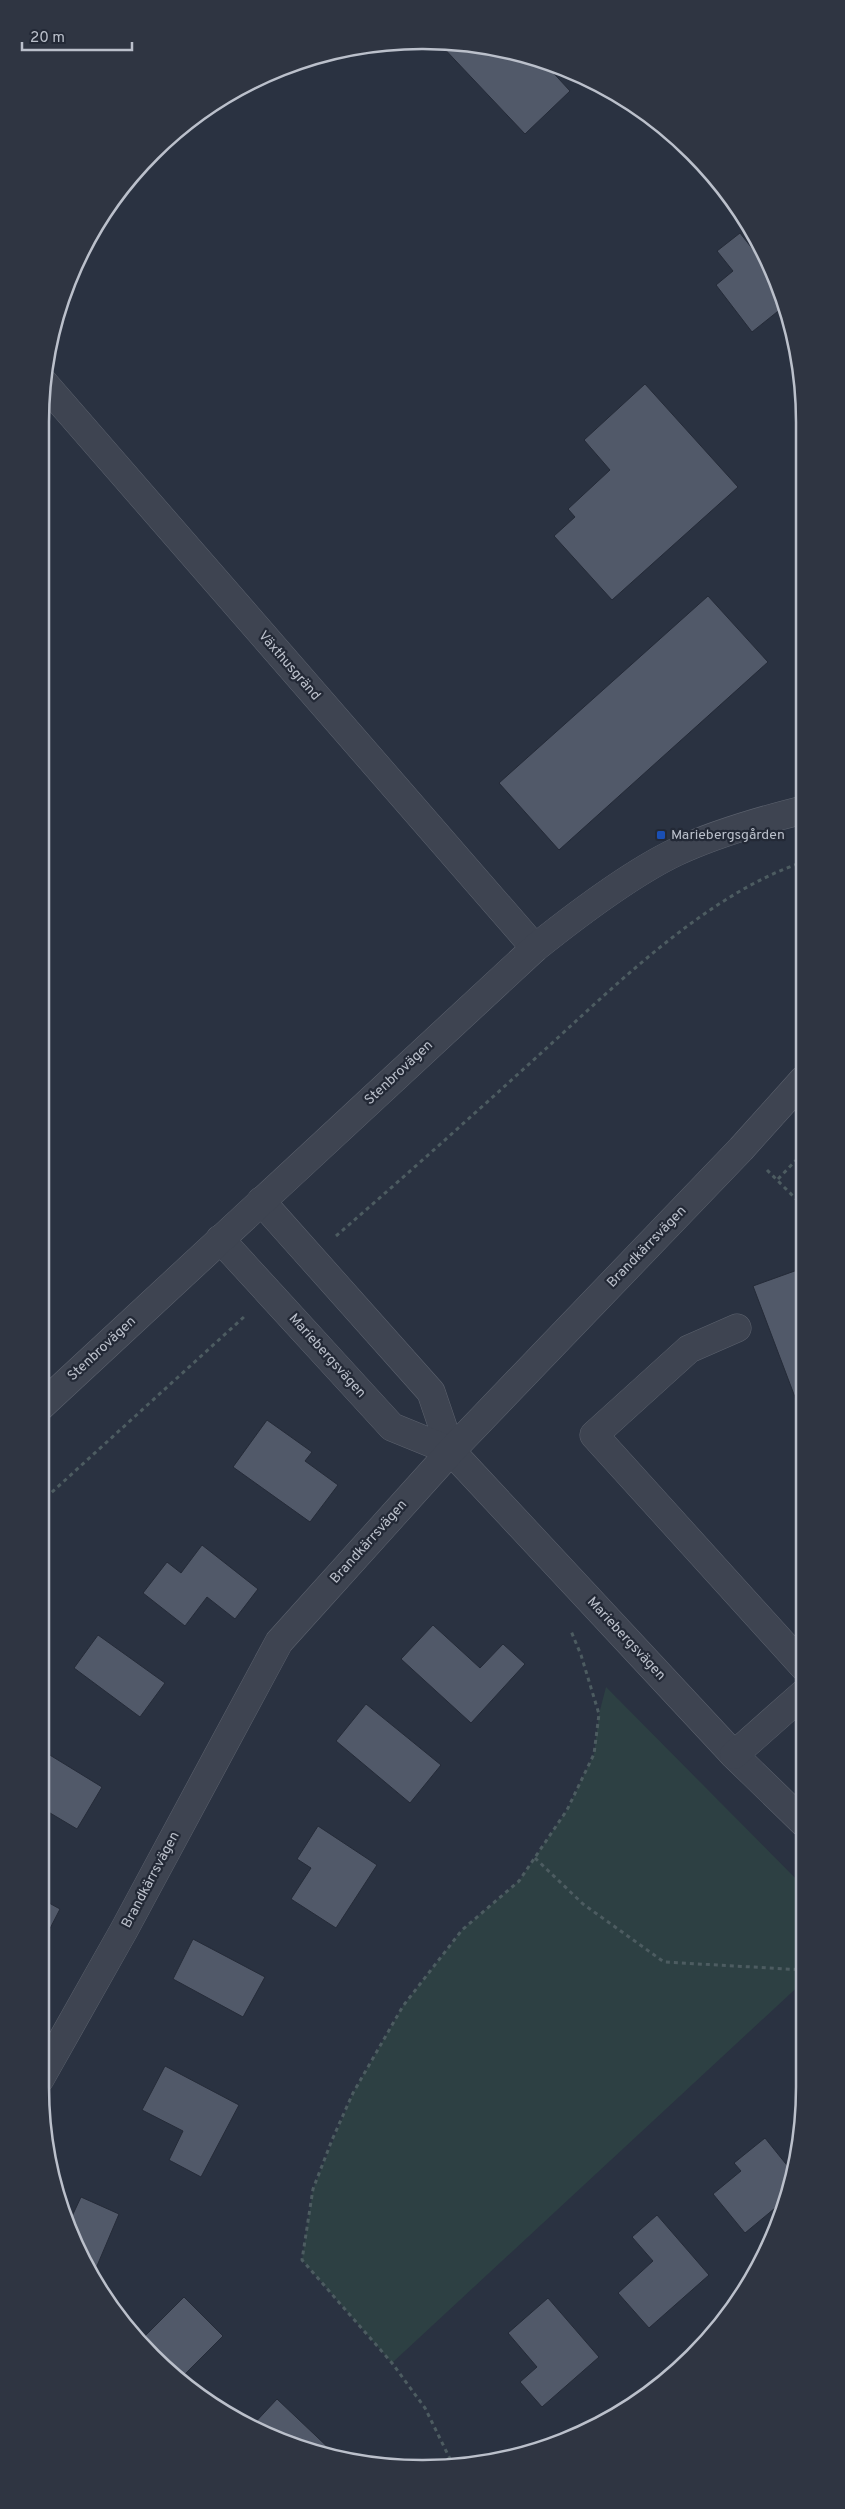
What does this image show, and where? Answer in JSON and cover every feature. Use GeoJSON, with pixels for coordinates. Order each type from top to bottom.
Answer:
{"type":"FeatureCollection","features":[{"type":"Feature","properties":{"kind":"street","name":"Växthusgränd"},"geometry":{"type":"LineString","coordinates":[[51,391],[534,948]]}},
{"type":"Feature","properties":{"kind":"street","name":"Stenbrovägen"},"geometry":{"type":"LineString","coordinates":[[49,1399],[534,948],[587,908],[675,853],[718,834],[796,812]]}},
{"type":"Feature","properties":{"kind":"street","name":"Brandkärrsvägen"},"geometry":{"type":"LineString","coordinates":[[49,2063],[124,1930],[279,1642],[451,1451],[741,1149],[796,1088]]}},
{"type":"Feature","properties":{"kind":"street","name":"Mariebergsvägen"},"geometry":{"type":"LineString","coordinates":[[261,1200],[431,1392],[451,1451]]}},
{"type":"Feature","properties":{"kind":"street","name":"Mariebergsvägen"},"geometry":{"type":"LineString","coordinates":[[220,1239],[392,1426],[451,1451],[734,1755],[796,1815]]}},
{"type":"Feature","properties":{"kind":"street"},"geometry":{"type":"LineString","coordinates":[[737,1328],[689,1348],[594,1435],[796,1658]]}},
{"type":"Feature","properties":{"kind":"street"},"geometry":{"type":"LineString","coordinates":[[734,1755],[796,1700]]}},
{"type":"Feature","properties":{"kind":"path"},"geometry":{"type":"LineString","coordinates":[[312,1258],[613,988],[672,939],[734,896],[774,874],[796,865]]}},
{"type":"Feature","properties":{"kind":"path"},"geometry":{"type":"LineString","coordinates":[[741,1149],[778,1179],[796,1198]]}},
{"type":"Feature","properties":{"kind":"path"},"geometry":{"type":"LineString","coordinates":[[778,1179],[796,1160]]}},
{"type":"Feature","properties":{"kind":"path"},"geometry":{"type":"LineString","coordinates":[[49,1494],[270,1294]]}},
{"type":"Feature","properties":{"kind":"path"},"geometry":{"type":"LineString","coordinates":[[450,2459],[425,2408],[392,2363],[302,2260],[313,2189],[332,2140],[353,2093],[403,2006],[462,1930],[519,1881],[568,1810],[594,1754],[599,1714],[581,1655],[568,1623]]}},
{"type":"Feature","properties":{"kind":"path"},"geometry":{"type":"LineString","coordinates":[[535,1858],[583,1904],[664,1962],[796,1969]]}},
{"type":"Feature","properties":{"kind":"shaded area"},"geometry":{"type":"Polygon","coordinates":[[[606,1687],[796,1879],[796,1988],[392,2363],[302,2260],[313,2189],[353,2093],[403,2006],[462,1930],[519,1881],[567,1810],[594,1754],[599,1714],[606,1687]]]}},
{"type":"Feature","properties":{"kind":"building"},"geometry":{"type":"Polygon","coordinates":[[[445,50],[471,52],[519,61],[553,72],[570,91],[525,134],[445,50]]]}},
{"type":"Feature","properties":{"kind":"building"},"geometry":{"type":"Polygon","coordinates":[[[740,233],[756,253],[768,279],[779,311],[752,332],[716,285],[733,271],[717,251],[740,233]]]}},
{"type":"Feature","properties":{"kind":"building"},"geometry":{"type":"Polygon","coordinates":[[[645,384],[738,487],[612,600],[554,536],[575,517],[568,509],[610,470],[584,440],[645,384]]]}},
{"type":"Feature","properties":{"kind":"building"},"geometry":{"type":"Polygon","coordinates":[[[708,596],[768,662],[559,850],[499,783],[708,596]]]}},
{"type":"Feature","properties":{"kind":"building"},"geometry":{"type":"Polygon","coordinates":[[[796,1271],[796,1400],[753,1286],[796,1271]]]}},
{"type":"Feature","properties":{"kind":"building"},"geometry":{"type":"Polygon","coordinates":[[[267,1420],[312,1452],[305,1461],[338,1485],[310,1522],[233,1467],[267,1420]]]}},
{"type":"Feature","properties":{"kind":"building"},"geometry":{"type":"Polygon","coordinates":[[[202,1545],[258,1589],[235,1619],[207,1597],[185,1626],[143,1593],[167,1562],[181,1573],[202,1545]]]}},
{"type":"Feature","properties":{"kind":"building"},"geometry":{"type":"Polygon","coordinates":[[[433,1625],[480,1668],[503,1644],[525,1664],[471,1723],[401,1659],[433,1625]]]}},
{"type":"Feature","properties":{"kind":"building"},"geometry":{"type":"Polygon","coordinates":[[[98,1635],[165,1683],[140,1717],[74,1668],[98,1635]]]}},
{"type":"Feature","properties":{"kind":"building"},"geometry":{"type":"Polygon","coordinates":[[[366,1704],[441,1765],[410,1803],[336,1741],[366,1704]]]}},
{"type":"Feature","properties":{"kind":"building"},"geometry":{"type":"Polygon","coordinates":[[[49,1755],[102,1787],[77,1829],[49,1812],[49,1755]]]}},
{"type":"Feature","properties":{"kind":"building"},"geometry":{"type":"Polygon","coordinates":[[[318,1826],[377,1865],[336,1928],[291,1899],[311,1868],[297,1859],[318,1826]]]}},
{"type":"Feature","properties":{"kind":"building"},"geometry":{"type":"Polygon","coordinates":[[[49,1903],[60,1909],[49,1930],[49,1903]]]}},
{"type":"Feature","properties":{"kind":"building"},"geometry":{"type":"Polygon","coordinates":[[[193,1939],[265,1977],[243,2017],[173,1979],[193,1939]]]}},
{"type":"Feature","properties":{"kind":"building"},"geometry":{"type":"Polygon","coordinates":[[[165,2066],[239,2105],[201,2177],[169,2160],[183,2131],[142,2110],[165,2066]]]}},
{"type":"Feature","properties":{"kind":"building"},"geometry":{"type":"Polygon","coordinates":[[[765,2138],[788,2166],[776,2207],[745,2233],[713,2194],[741,2171],[734,2163],[765,2138]]]}},
{"type":"Feature","properties":{"kind":"building"},"geometry":{"type":"Polygon","coordinates":[[[81,2197],[119,2214],[96,2268],[87,2252],[72,2216],[81,2197]]]}},
{"type":"Feature","properties":{"kind":"building"},"geometry":{"type":"Polygon","coordinates":[[[657,2215],[709,2275],[649,2328],[618,2293],[653,2261],[632,2237],[657,2215]]]}},
{"type":"Feature","properties":{"kind":"building"},"geometry":{"type":"Polygon","coordinates":[[[184,2297],[223,2336],[184,2375],[144,2337],[184,2297]]]}},
{"type":"Feature","properties":{"kind":"building"},"geometry":{"type":"Polygon","coordinates":[[[548,2298],[599,2357],[542,2407],[520,2382],[537,2367],[508,2333],[548,2298]]]}},
{"type":"Feature","properties":{"kind":"building"},"geometry":{"type":"Polygon","coordinates":[[[277,2399],[329,2449],[279,2432],[256,2421],[277,2399]]]}},
{"type":"Feature","properties":{"kind":"place","name":"Mariebergsgården"},"geometry":{"type":"Point","coordinates":[661,835]}}]}
